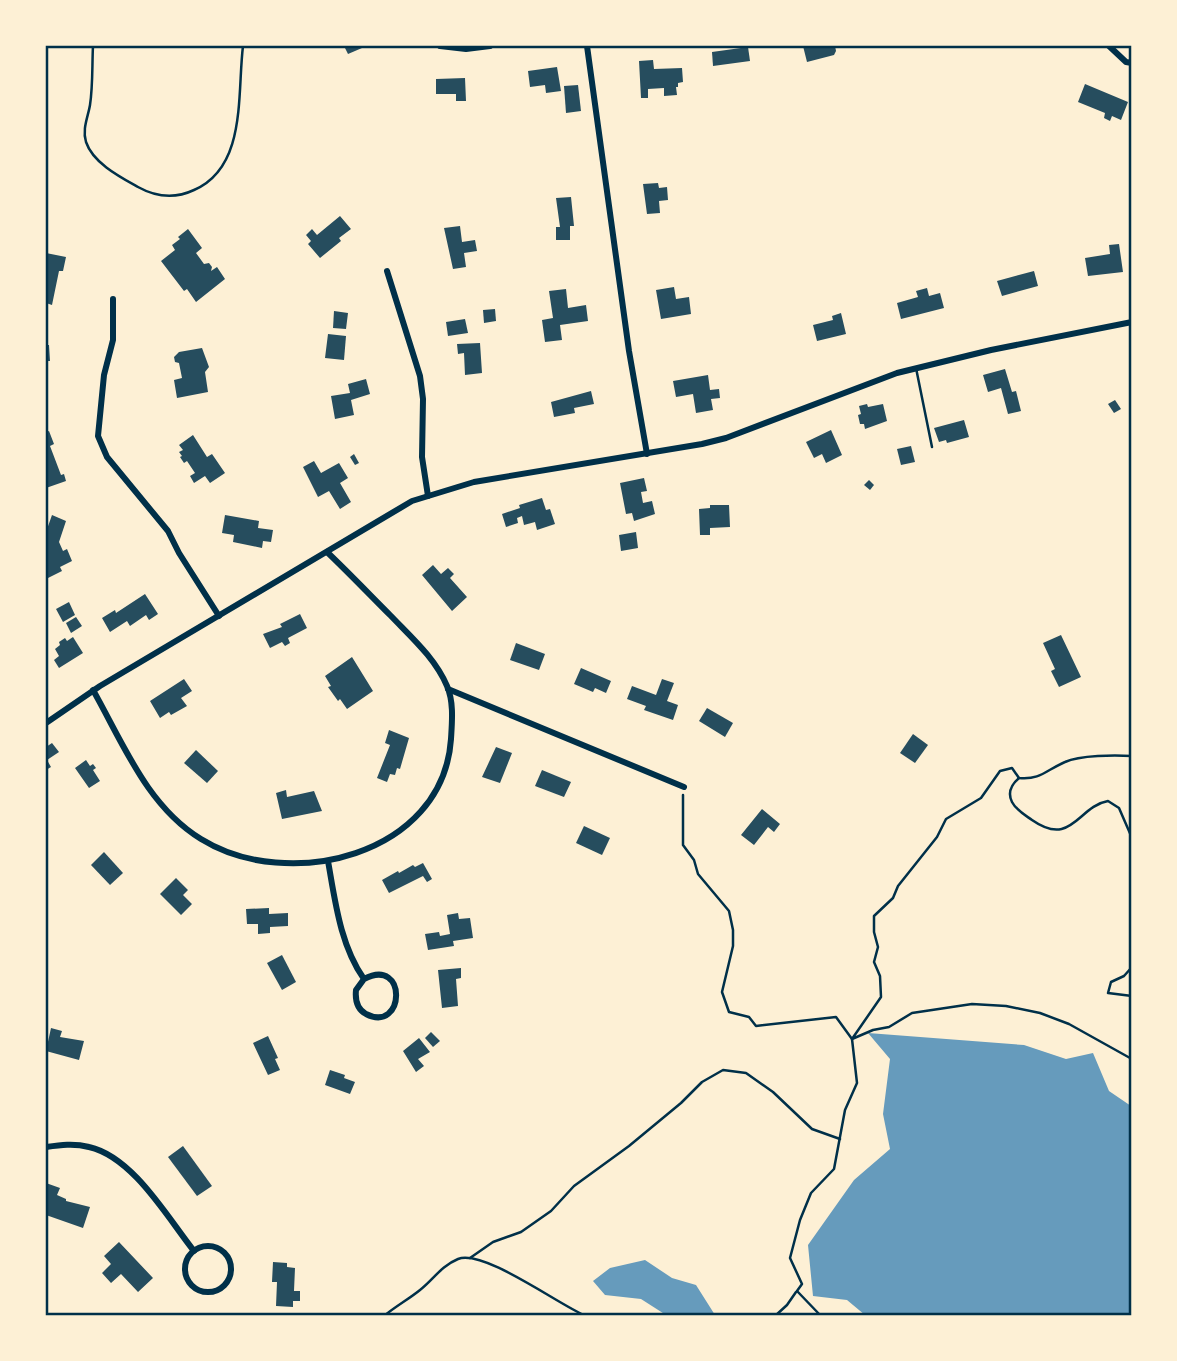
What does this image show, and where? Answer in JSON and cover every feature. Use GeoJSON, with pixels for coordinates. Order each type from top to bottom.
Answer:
{"type":"FeatureCollection","features":[{"type":"Feature","properties":{"kind":"street"},"geometry":{"type":"LineString","coordinates":[[440,46],[466,49],[490,46]]}},
{"type":"Feature","properties":{"kind":"street"},"geometry":{"type":"LineString","coordinates":[[587,46],[629,351],[648,454]]}},
{"type":"Feature","properties":{"kind":"street"},"geometry":{"type":"LineString","coordinates":[[1109,46],[1126,62],[1132,63]]}},
{"type":"Feature","properties":{"kind":"street"},"geometry":{"type":"LineString","coordinates":[[387,271],[420,376],[423,399],[422,457],[428,496]]}},
{"type":"Feature","properties":{"kind":"street"},"geometry":{"type":"LineString","coordinates":[[113,299],[115,323],[104,375],[98,436],[107,457],[168,531],[219,616]]}},
{"type":"Feature","properties":{"kind":"street"},"geometry":{"type":"LineString","coordinates":[[46,723],[93,690],[412,501],[474,482],[648,454],[726,438],[897,373],[991,350],[1132,322]]}},
{"type":"Feature","properties":{"kind":"street"},"geometry":{"type":"LineString","coordinates":[[93,690],[162,807],[193,834],[214,846],[244,858],[290,863],[328,861],[352,856],[391,836],[416,817],[435,794],[448,764],[451,706],[448,689],[441,673],[421,647],[327,552]]}},
{"type":"Feature","properties":{"kind":"street"},"geometry":{"type":"LineString","coordinates":[[448,689],[684,787]]}},
{"type":"Feature","properties":{"kind":"street"},"geometry":{"type":"LineString","coordinates":[[328,861],[345,938],[351,957],[364,979]]}},
{"type":"Feature","properties":{"kind":"street"},"geometry":{"type":"LineString","coordinates":[[372,975],[382,975],[393,982],[397,1000],[391,1011],[374,1017],[360,1010],[356,994],[364,979],[372,975]]}},
{"type":"Feature","properties":{"kind":"street"},"geometry":{"type":"LineString","coordinates":[[46,1147],[86,1146],[109,1154],[142,1185],[194,1251]]}},
{"type":"Feature","properties":{"kind":"street"},"geometry":{"type":"LineString","coordinates":[[212,1247],[228,1258],[229,1277],[220,1289],[201,1291],[189,1282],[186,1264],[194,1251],[212,1247]]}},
{"type":"Feature","properties":{"kind":"lane"},"geometry":{"type":"LineString","coordinates":[[93,46],[90,105],[85,128],[88,147],[111,170],[137,186],[161,196],[186,194],[199,188],[218,174],[227,161],[235,138],[243,46]]}},
{"type":"Feature","properties":{"kind":"lane"},"geometry":{"type":"LineString","coordinates":[[916,368],[932,447]]}},
{"type":"Feature","properties":{"kind":"path"},"geometry":{"type":"LineString","coordinates":[[1132,756],[1067,760],[1034,779],[1019,778],[1012,784],[1010,797],[1018,810],[1047,829],[1057,830],[1076,822],[1100,802],[1108,801],[1119,808],[1132,838]]}},
{"type":"Feature","properties":{"kind":"path"},"geometry":{"type":"LineString","coordinates":[[852,1039],[881,998],[880,976],[874,962],[878,947],[874,916],[893,898],[898,886],[937,837],[946,819],[981,798],[1000,771],[1012,768],[1019,778]]}},
{"type":"Feature","properties":{"kind":"path"},"geometry":{"type":"LineString","coordinates":[[684,787],[683,845],[694,860],[698,874],[729,911],[731,920],[733,946],[722,992],[729,1012],[749,1017],[756,1026],[836,1017],[852,1039],[857,1083],[845,1110],[834,1169],[811,1194],[800,1220],[790,1258],[802,1284],[787,1305],[775,1315]]}},
{"type":"Feature","properties":{"kind":"path"},"geometry":{"type":"LineString","coordinates":[[1132,967],[1124,976],[1111,982],[1108,993],[1132,996]]}},
{"type":"Feature","properties":{"kind":"path"},"geometry":{"type":"LineString","coordinates":[[852,1039],[889,1027],[912,1013],[972,1004],[1006,1006],[1040,1013],[1069,1024],[1131,1058],[1132,1065]]}},
{"type":"Feature","properties":{"kind":"path"},"geometry":{"type":"LineString","coordinates":[[470,1258],[493,1242],[521,1232],[551,1211],[574,1186],[629,1146],[702,1082],[723,1070],[746,1073],[773,1093],[812,1129],[840,1139]]}},
{"type":"Feature","properties":{"kind":"path"},"geometry":{"type":"LineString","coordinates":[[384,1315],[422,1289],[437,1272],[459,1259],[470,1258],[522,1279],[555,1301],[586,1315]]}},
{"type":"Feature","properties":{"kind":"path"},"geometry":{"type":"LineString","coordinates":[[797,1291],[821,1315]]}},
{"type":"Feature","properties":{"kind":"water"},"geometry":{"type":"Polygon","coordinates":[[[868,1033],[1024,1045],[1066,1059],[1093,1053],[1109,1091],[1131,1106],[1131,1315],[865,1315],[847,1300],[813,1296],[808,1245],[854,1180],[890,1149],[883,1114],[890,1059],[868,1033]]]}},
{"type":"Feature","properties":{"kind":"water"},"geometry":{"type":"Polygon","coordinates":[[[645,1260],[672,1278],[696,1285],[715,1315],[666,1315],[641,1299],[605,1295],[593,1281],[610,1268],[645,1260]]]}},
{"type":"Feature","properties":{"kind":"building"},"geometry":{"type":"Polygon","coordinates":[[[344,46],[361,46],[362,48],[348,54],[344,46]]]}},
{"type":"Feature","properties":{"kind":"building"},"geometry":{"type":"Polygon","coordinates":[[[803,46],[835,46],[836,51],[834,55],[807,62],[803,46]]]}},
{"type":"Feature","properties":{"kind":"building"},"geometry":{"type":"Polygon","coordinates":[[[748,47],[750,61],[713,66],[712,52],[748,47]]]}},
{"type":"Feature","properties":{"kind":"building"},"geometry":{"type":"Polygon","coordinates":[[[653,60],[654,69],[682,68],[683,82],[676,87],[677,95],[664,96],[664,88],[648,89],[648,98],[641,98],[639,61],[653,60]]]}},
{"type":"Feature","properties":{"kind":"building"},"geometry":{"type":"Polygon","coordinates":[[[557,67],[561,91],[546,93],[545,85],[530,87],[528,71],[557,67]]]}},
{"type":"Feature","properties":{"kind":"building"},"geometry":{"type":"Polygon","coordinates":[[[465,78],[466,101],[456,101],[456,94],[436,94],[436,79],[465,78]]]}},
{"type":"Feature","properties":{"kind":"building"},"geometry":{"type":"Polygon","coordinates":[[[1085,84],[1128,102],[1121,120],[1112,116],[1110,121],[1104,118],[1105,113],[1078,102],[1085,84]]]}},
{"type":"Feature","properties":{"kind":"building"},"geometry":{"type":"Polygon","coordinates":[[[578,85],[581,111],[566,113],[564,86],[578,85]]]}},
{"type":"Feature","properties":{"kind":"building"},"geometry":{"type":"Polygon","coordinates":[[[658,183],[659,188],[667,187],[668,200],[659,201],[660,213],[647,214],[643,184],[658,183]]]}},
{"type":"Feature","properties":{"kind":"building"},"geometry":{"type":"Polygon","coordinates":[[[571,197],[574,226],[570,226],[570,240],[556,240],[556,227],[560,227],[556,198],[571,197]]]}},
{"type":"Feature","properties":{"kind":"building"},"geometry":{"type":"Polygon","coordinates":[[[340,216],[351,229],[320,258],[308,244],[311,241],[306,235],[312,229],[317,235],[340,216]]]}},
{"type":"Feature","properties":{"kind":"building"},"geometry":{"type":"Polygon","coordinates":[[[460,226],[462,242],[475,240],[477,251],[464,253],[466,267],[453,269],[444,228],[460,226]]]}},
{"type":"Feature","properties":{"kind":"building"},"geometry":{"type":"Polygon","coordinates":[[[188,229],[202,248],[196,253],[204,264],[209,263],[211,271],[217,267],[225,279],[196,302],[161,261],[175,250],[172,245],[188,229]]]}},
{"type":"Feature","properties":{"kind":"building"},"geometry":{"type":"Polygon","coordinates":[[[1119,244],[1123,272],[1088,276],[1085,258],[1110,254],[1109,245],[1119,244]]]}},
{"type":"Feature","properties":{"kind":"building"},"geometry":{"type":"Polygon","coordinates":[[[46,253],[66,257],[63,271],[59,271],[52,305],[46,303],[46,253]]]}},
{"type":"Feature","properties":{"kind":"building"},"geometry":{"type":"Polygon","coordinates":[[[1034,271],[1038,286],[1002,296],[997,281],[1034,271]]]}},
{"type":"Feature","properties":{"kind":"building"},"geometry":{"type":"Polygon","coordinates":[[[674,287],[676,299],[689,297],[691,314],[661,319],[656,290],[674,287]]]}},
{"type":"Feature","properties":{"kind":"building"},"geometry":{"type":"Polygon","coordinates":[[[927,288],[929,296],[940,293],[944,308],[901,319],[897,303],[918,297],[916,291],[927,288]]]}},
{"type":"Feature","properties":{"kind":"building"},"geometry":{"type":"Polygon","coordinates":[[[566,289],[568,308],[586,305],[588,321],[560,325],[562,340],[545,342],[542,320],[553,318],[549,291],[566,289]]]}},
{"type":"Feature","properties":{"kind":"building"},"geometry":{"type":"Polygon","coordinates":[[[495,309],[496,321],[484,323],[483,310],[495,309]]]}},
{"type":"Feature","properties":{"kind":"building"},"geometry":{"type":"Polygon","coordinates":[[[334,311],[348,313],[346,329],[333,328],[334,311]]]}},
{"type":"Feature","properties":{"kind":"building"},"geometry":{"type":"Polygon","coordinates":[[[841,313],[846,334],[817,341],[813,325],[833,320],[832,316],[841,313]]]}},
{"type":"Feature","properties":{"kind":"building"},"geometry":{"type":"Polygon","coordinates":[[[465,319],[468,333],[448,336],[446,322],[465,319]]]}},
{"type":"Feature","properties":{"kind":"building"},"geometry":{"type":"Polygon","coordinates":[[[328,334],[346,336],[344,360],[325,358],[328,334]]]}},
{"type":"Feature","properties":{"kind":"building"},"geometry":{"type":"Polygon","coordinates":[[[480,343],[482,373],[465,375],[464,353],[458,354],[457,344],[480,343]]]}},
{"type":"Feature","properties":{"kind":"building"},"geometry":{"type":"Polygon","coordinates":[[[46,345],[49,345],[50,361],[46,361],[46,345]]]}},
{"type":"Feature","properties":{"kind":"building"},"geometry":{"type":"Polygon","coordinates":[[[202,348],[209,367],[205,372],[208,392],[177,398],[174,380],[182,378],[179,363],[175,362],[174,357],[179,352],[202,348]]]}},
{"type":"Feature","properties":{"kind":"building"},"geometry":{"type":"Polygon","coordinates":[[[1005,369],[1012,392],[1016,391],[1021,411],[1008,414],[1001,388],[988,392],[983,375],[1005,369]]]}},
{"type":"Feature","properties":{"kind":"building"},"geometry":{"type":"Polygon","coordinates":[[[708,375],[710,390],[719,389],[720,398],[711,399],[713,410],[696,413],[693,394],[676,397],[673,381],[708,375]]]}},
{"type":"Feature","properties":{"kind":"building"},"geometry":{"type":"Polygon","coordinates":[[[366,379],[370,394],[351,400],[354,415],[335,419],[331,396],[350,393],[348,384],[366,379]]]}},
{"type":"Feature","properties":{"kind":"building"},"geometry":{"type":"Polygon","coordinates":[[[591,391],[594,404],[574,408],[575,413],[554,417],[551,402],[591,391]]]}},
{"type":"Feature","properties":{"kind":"building"},"geometry":{"type":"Polygon","coordinates":[[[1115,400],[1121,409],[1114,413],[1108,404],[1115,400]]]}},
{"type":"Feature","properties":{"kind":"building"},"geometry":{"type":"Polygon","coordinates":[[[867,404],[868,407],[883,404],[887,421],[865,429],[864,424],[860,424],[858,415],[861,414],[859,406],[867,404]]]}},
{"type":"Feature","properties":{"kind":"building"},"geometry":{"type":"Polygon","coordinates":[[[964,420],[969,437],[947,443],[946,440],[939,442],[934,428],[964,420]]]}},
{"type":"Feature","properties":{"kind":"building"},"geometry":{"type":"Polygon","coordinates":[[[831,430],[842,455],[826,463],[822,454],[814,458],[806,442],[831,430]]]}},
{"type":"Feature","properties":{"kind":"building"},"geometry":{"type":"Polygon","coordinates":[[[49,431],[54,444],[50,446],[66,481],[46,488],[46,432],[49,431]]]}},
{"type":"Feature","properties":{"kind":"building"},"geometry":{"type":"Polygon","coordinates":[[[193,435],[207,457],[212,454],[225,473],[210,483],[205,476],[194,483],[190,476],[195,473],[187,461],[184,463],[180,457],[182,456],[179,452],[183,450],[179,445],[193,435]]]}},
{"type":"Feature","properties":{"kind":"building"},"geometry":{"type":"Polygon","coordinates":[[[911,446],[915,462],[901,465],[897,449],[911,446]]]}},
{"type":"Feature","properties":{"kind":"building"},"geometry":{"type":"Polygon","coordinates":[[[354,454],[359,463],[355,465],[350,457],[354,454]]]}},
{"type":"Feature","properties":{"kind":"building"},"geometry":{"type":"Polygon","coordinates":[[[314,461],[321,473],[339,463],[348,478],[340,483],[351,502],[340,509],[329,491],[318,497],[303,467],[314,461]]]}},
{"type":"Feature","properties":{"kind":"building"},"geometry":{"type":"Polygon","coordinates":[[[644,478],[647,491],[641,492],[643,503],[652,501],[655,514],[634,521],[632,513],[626,514],[620,483],[644,478]]]}},
{"type":"Feature","properties":{"kind":"building"},"geometry":{"type":"Polygon","coordinates":[[[869,480],[874,485],[870,490],[864,485],[869,480]]]}},
{"type":"Feature","properties":{"kind":"building"},"geometry":{"type":"Polygon","coordinates":[[[542,498],[546,510],[550,509],[555,524],[537,530],[535,522],[524,525],[522,516],[517,518],[518,523],[506,527],[502,514],[542,498]]]}},
{"type":"Feature","properties":{"kind":"building"},"geometry":{"type":"Polygon","coordinates":[[[710,505],[729,505],[730,527],[710,528],[710,535],[700,535],[699,509],[710,508],[710,505]]]}},
{"type":"Feature","properties":{"kind":"building"},"geometry":{"type":"Polygon","coordinates":[[[52,515],[66,521],[59,542],[63,551],[67,549],[72,561],[60,567],[62,571],[46,579],[46,532],[52,515]]]}},
{"type":"Feature","properties":{"kind":"building"},"geometry":{"type":"Polygon","coordinates":[[[225,515],[259,521],[258,528],[273,530],[271,542],[263,541],[262,548],[233,542],[234,535],[222,533],[225,515]]]}},
{"type":"Feature","properties":{"kind":"building"},"geometry":{"type":"Polygon","coordinates":[[[636,532],[638,548],[621,551],[619,535],[636,532]]]}},
{"type":"Feature","properties":{"kind":"building"},"geometry":{"type":"Polygon","coordinates":[[[433,565],[441,574],[448,568],[454,574],[450,578],[467,597],[452,611],[422,575],[433,565]]]}},
{"type":"Feature","properties":{"kind":"building"},"geometry":{"type":"Polygon","coordinates":[[[145,594],[158,614],[149,620],[146,615],[130,626],[127,621],[110,632],[102,618],[115,610],[116,613],[145,594]]]}},
{"type":"Feature","properties":{"kind":"building"},"geometry":{"type":"Polygon","coordinates":[[[69,602],[75,615],[63,622],[56,609],[69,602]]]}},
{"type":"Feature","properties":{"kind":"building"},"geometry":{"type":"Polygon","coordinates":[[[300,614],[307,628],[288,638],[290,643],[285,646],[282,642],[270,648],[263,634],[282,627],[280,624],[300,614]]]}},
{"type":"Feature","properties":{"kind":"building"},"geometry":{"type":"Polygon","coordinates":[[[76,617],[82,626],[71,633],[66,623],[76,617]]]}},
{"type":"Feature","properties":{"kind":"building"},"geometry":{"type":"Polygon","coordinates":[[[1061,635],[1081,677],[1059,687],[1051,671],[1055,669],[1043,643],[1061,635]]]}},
{"type":"Feature","properties":{"kind":"building"},"geometry":{"type":"Polygon","coordinates":[[[73,637],[83,653],[59,668],[54,660],[59,656],[55,649],[65,638],[67,641],[73,637]]]}},
{"type":"Feature","properties":{"kind":"building"},"geometry":{"type":"Polygon","coordinates":[[[516,643],[545,654],[539,670],[510,660],[516,643]]]}},
{"type":"Feature","properties":{"kind":"building"},"geometry":{"type":"Polygon","coordinates":[[[352,657],[373,691],[347,709],[328,687],[331,686],[325,676],[352,657]]]}},
{"type":"Feature","properties":{"kind":"building"},"geometry":{"type":"Polygon","coordinates":[[[581,668],[611,681],[606,693],[595,688],[593,692],[574,684],[581,668]]]}},
{"type":"Feature","properties":{"kind":"building"},"geometry":{"type":"Polygon","coordinates":[[[184,679],[192,691],[181,698],[187,706],[160,718],[150,701],[184,679]]]}},
{"type":"Feature","properties":{"kind":"building"},"geometry":{"type":"Polygon","coordinates":[[[662,679],[674,683],[667,701],[678,705],[673,720],[644,710],[646,706],[627,699],[632,686],[656,695],[662,679]]]}},
{"type":"Feature","properties":{"kind":"building"},"geometry":{"type":"Polygon","coordinates":[[[707,708],[733,723],[725,737],[699,721],[707,708]]]}},
{"type":"Feature","properties":{"kind":"building"},"geometry":{"type":"Polygon","coordinates":[[[389,730],[409,738],[400,769],[397,768],[395,775],[390,774],[387,782],[377,778],[390,745],[385,743],[389,730]]]}},
{"type":"Feature","properties":{"kind":"building"},"geometry":{"type":"Polygon","coordinates":[[[913,734],[928,745],[915,763],[900,753],[913,734]]]}},
{"type":"Feature","properties":{"kind":"building"},"geometry":{"type":"Polygon","coordinates":[[[52,743],[59,752],[47,760],[51,767],[46,770],[46,747],[52,743]]]}},
{"type":"Feature","properties":{"kind":"building"},"geometry":{"type":"Polygon","coordinates":[[[496,747],[512,753],[500,783],[482,777],[496,747]]]}},
{"type":"Feature","properties":{"kind":"building"},"geometry":{"type":"Polygon","coordinates":[[[196,750],[218,771],[207,783],[184,763],[196,750]]]}},
{"type":"Feature","properties":{"kind":"building"},"geometry":{"type":"Polygon","coordinates":[[[86,760],[90,766],[93,764],[96,768],[93,770],[100,781],[89,788],[75,768],[86,760]]]}},
{"type":"Feature","properties":{"kind":"building"},"geometry":{"type":"Polygon","coordinates":[[[542,770],[571,782],[564,797],[535,786],[542,770]]]}},
{"type":"Feature","properties":{"kind":"building"},"geometry":{"type":"Polygon","coordinates":[[[286,790],[287,797],[314,791],[322,811],[282,819],[276,793],[286,790]]]}},
{"type":"Feature","properties":{"kind":"building"},"geometry":{"type":"Polygon","coordinates":[[[762,809],[780,824],[774,832],[768,827],[754,845],[741,835],[762,809]]]}},
{"type":"Feature","properties":{"kind":"building"},"geometry":{"type":"Polygon","coordinates":[[[584,826],[610,838],[602,855],[576,843],[584,826]]]}},
{"type":"Feature","properties":{"kind":"building"},"geometry":{"type":"Polygon","coordinates":[[[104,852],[123,873],[110,885],[91,865],[104,852]]]}},
{"type":"Feature","properties":{"kind":"building"},"geometry":{"type":"Polygon","coordinates":[[[423,863],[432,879],[427,882],[423,876],[389,893],[382,880],[398,871],[399,873],[423,863]]]}},
{"type":"Feature","properties":{"kind":"building"},"geometry":{"type":"Polygon","coordinates":[[[176,878],[188,890],[183,895],[192,904],[181,915],[160,894],[176,878]]]}},
{"type":"Feature","properties":{"kind":"building"},"geometry":{"type":"Polygon","coordinates":[[[269,908],[269,914],[288,913],[288,926],[270,927],[270,933],[258,934],[258,924],[247,924],[246,909],[269,908]]]}},
{"type":"Feature","properties":{"kind":"building"},"geometry":{"type":"Polygon","coordinates":[[[458,913],[459,919],[470,918],[473,938],[453,941],[454,946],[428,950],[425,934],[450,934],[447,915],[458,913]]]}},
{"type":"Feature","properties":{"kind":"building"},"geometry":{"type":"Polygon","coordinates":[[[282,955],[296,982],[282,990],[267,963],[282,955]]]}},
{"type":"Feature","properties":{"kind":"building"},"geometry":{"type":"Polygon","coordinates":[[[461,968],[461,978],[456,979],[458,1006],[442,1008],[438,970],[461,968]]]}},
{"type":"Feature","properties":{"kind":"building"},"geometry":{"type":"Polygon","coordinates":[[[51,1028],[62,1031],[60,1037],[84,1041],[79,1060],[46,1051],[51,1028]]]}},
{"type":"Feature","properties":{"kind":"building"},"geometry":{"type":"Polygon","coordinates":[[[431,1032],[440,1041],[433,1047],[425,1038],[431,1032]]]}},
{"type":"Feature","properties":{"kind":"building"},"geometry":{"type":"Polygon","coordinates":[[[268,1036],[278,1058],[275,1059],[280,1070],[268,1075],[253,1043],[268,1036]]]}},
{"type":"Feature","properties":{"kind":"building"},"geometry":{"type":"Polygon","coordinates":[[[419,1038],[430,1052],[418,1059],[424,1066],[416,1072],[403,1051],[419,1038]]]}},
{"type":"Feature","properties":{"kind":"building"},"geometry":{"type":"Polygon","coordinates":[[[330,1070],[355,1082],[350,1094],[325,1085],[330,1070]]]}},
{"type":"Feature","properties":{"kind":"building"},"geometry":{"type":"Polygon","coordinates":[[[183,1146],[212,1186],[197,1196],[168,1157],[183,1146]]]}},
{"type":"Feature","properties":{"kind":"building"},"geometry":{"type":"Polygon","coordinates":[[[46,1183],[60,1188],[57,1195],[66,1201],[90,1207],[83,1228],[46,1215],[46,1183]]]}},
{"type":"Feature","properties":{"kind":"building"},"geometry":{"type":"Polygon","coordinates":[[[119,1242],[153,1278],[138,1292],[121,1274],[111,1283],[102,1273],[111,1264],[104,1256],[119,1242]]]}},
{"type":"Feature","properties":{"kind":"building"},"geometry":{"type":"Polygon","coordinates":[[[273,1262],[287,1263],[287,1267],[295,1268],[294,1291],[300,1291],[300,1301],[293,1301],[293,1307],[276,1306],[277,1282],[272,1282],[273,1262]]]}}]}
